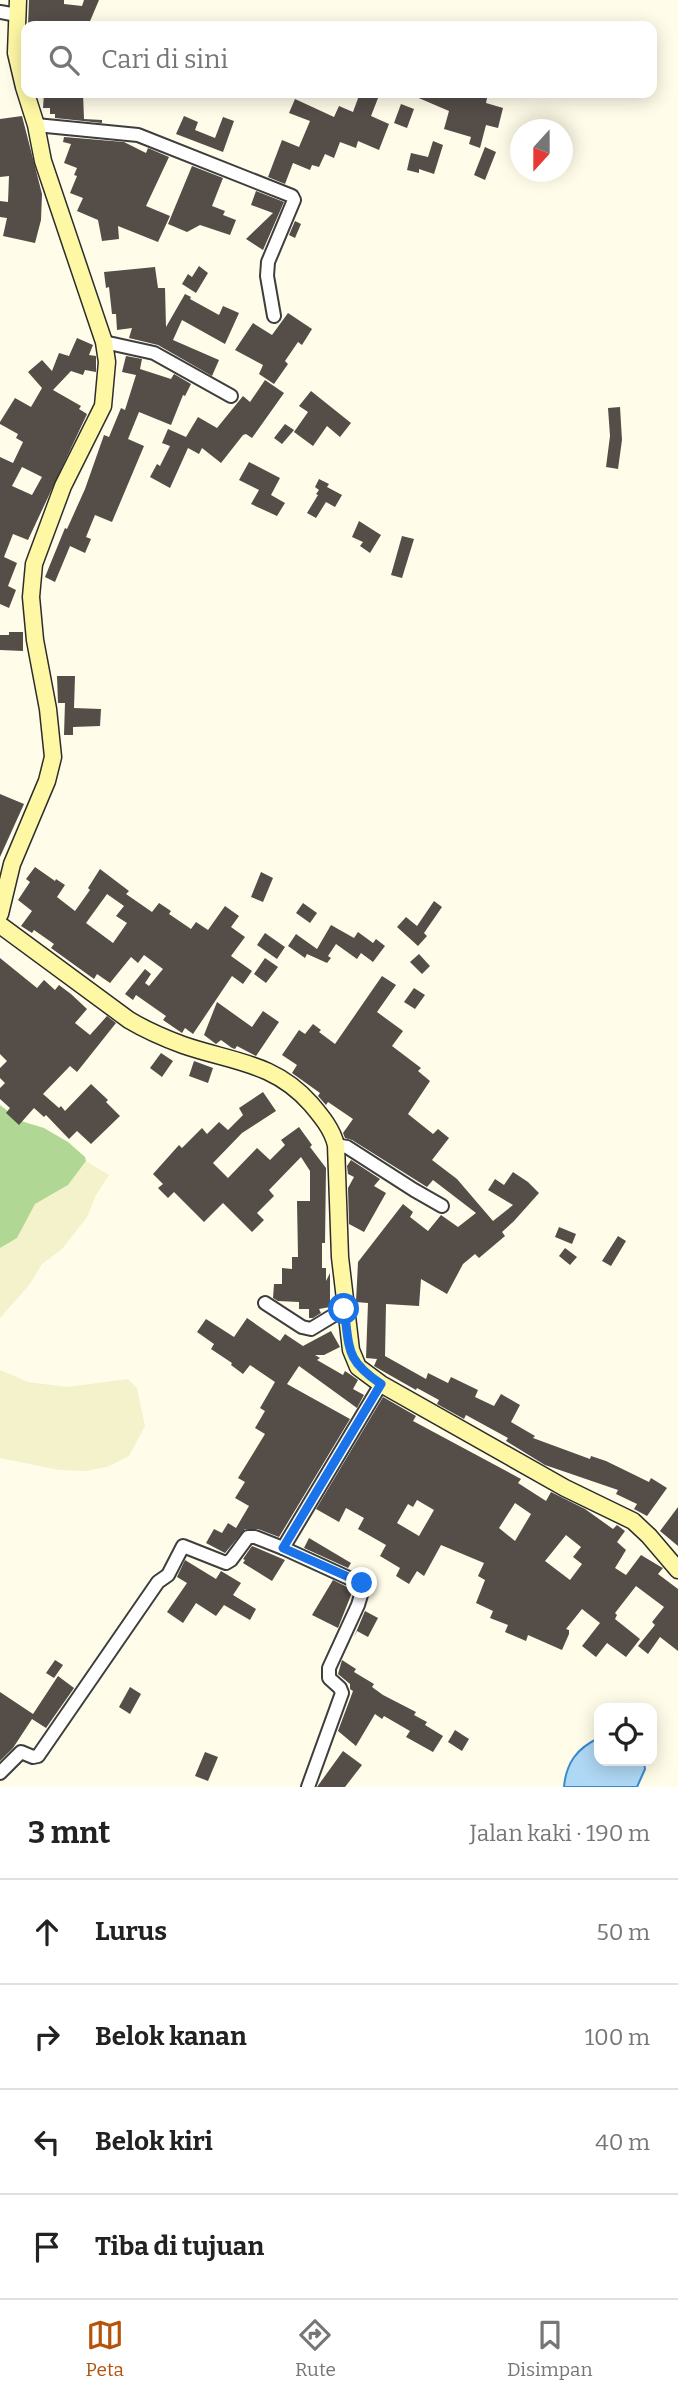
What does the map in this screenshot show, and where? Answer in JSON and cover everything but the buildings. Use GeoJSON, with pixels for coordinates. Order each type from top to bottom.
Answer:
{"type":"FeatureCollection","features":[{"type":"Feature","properties":{"kind":"main road"},"geometry":{"type":"LineString","coordinates":[[17,7],[16,53],[21,71]]}},
{"type":"Feature","properties":{"kind":"main road"},"geometry":{"type":"LineString","coordinates":[[0,914],[12,864],[43,793],[53,758],[48,709],[35,640],[31,597],[34,564],[63,486],[103,406],[107,362],[104,342],[43,161],[28,98]]}},
{"type":"Feature","properties":{"kind":"main road"},"geometry":{"type":"LineString","coordinates":[[0,925],[129,1020],[148,1031],[185,1046],[256,1065],[288,1083],[320,1114],[336,1145],[344,1309],[353,1359],[358,1367],[381,1384],[565,1488],[632,1521],[649,1536],[678,1570]]}},
{"type":"Feature","properties":{"kind":"street"},"geometry":{"type":"LineString","coordinates":[[0,12],[17,7]]}},
{"type":"Feature","properties":{"kind":"street"},"geometry":{"type":"LineString","coordinates":[[36,125],[138,135],[292,196],[294,200],[268,262],[267,276],[274,316]]}},
{"type":"Feature","properties":{"kind":"street"},"geometry":{"type":"LineString","coordinates":[[104,342],[154,353],[231,396]]}},
{"type":"Feature","properties":{"kind":"street"},"geometry":{"type":"LineString","coordinates":[[336,1145],[347,1147],[442,1206]]}},
{"type":"Feature","properties":{"kind":"street"},"geometry":{"type":"LineString","coordinates":[[265,1303],[311,1329],[344,1309]]}},
{"type":"Feature","properties":{"kind":"street"},"geometry":{"type":"LineString","coordinates":[[283,1548],[381,1384]]}},
{"type":"Feature","properties":{"kind":"street"},"geometry":{"type":"LineString","coordinates":[[0,1773],[21,1752],[33,1757],[38,1756],[158,1583],[168,1575],[183,1546],[226,1563],[248,1537],[255,1537],[362,1583],[364,1588],[329,1668],[329,1678],[342,1693],[308,1787]]}},
{"type":"Feature","properties":{"kind":"shaded area"},"geometry":{"type":"Polygon","coordinates":[[[86,1161],[109,1175],[96,1195],[87,1217],[62,1249],[42,1264],[30,1284],[0,1318],[0,1248],[17,1238],[35,1204],[68,1185],[86,1161]]]}},
{"type":"Feature","properties":{"kind":"shaded area"},"geometry":{"type":"Polygon","coordinates":[[[0,1370],[28,1382],[67,1387],[128,1379],[137,1388],[145,1426],[129,1456],[107,1467],[85,1471],[59,1470],[0,1458],[0,1370]]]}},
{"type":"Feature","properties":{"kind":"green space"},"geometry":{"type":"Polygon","coordinates":[[[0,1105],[21,1121],[44,1128],[68,1142],[86,1161],[68,1185],[35,1204],[17,1238],[0,1248],[0,1105]]]}},
{"type":"Feature","properties":{"kind":"water"},"geometry":{"type":"Polygon","coordinates":[[[594,1741],[594,1766],[645,1766],[637,1787],[564,1787],[570,1764],[585,1746],[594,1741]]]}},
{"type":"Feature","properties":{"kind":"route"},"geometry":{"type":"LineString","coordinates":[[344,1309],[353,1359],[368,1376],[381,1384],[283,1548],[362,1583]]}}]}
